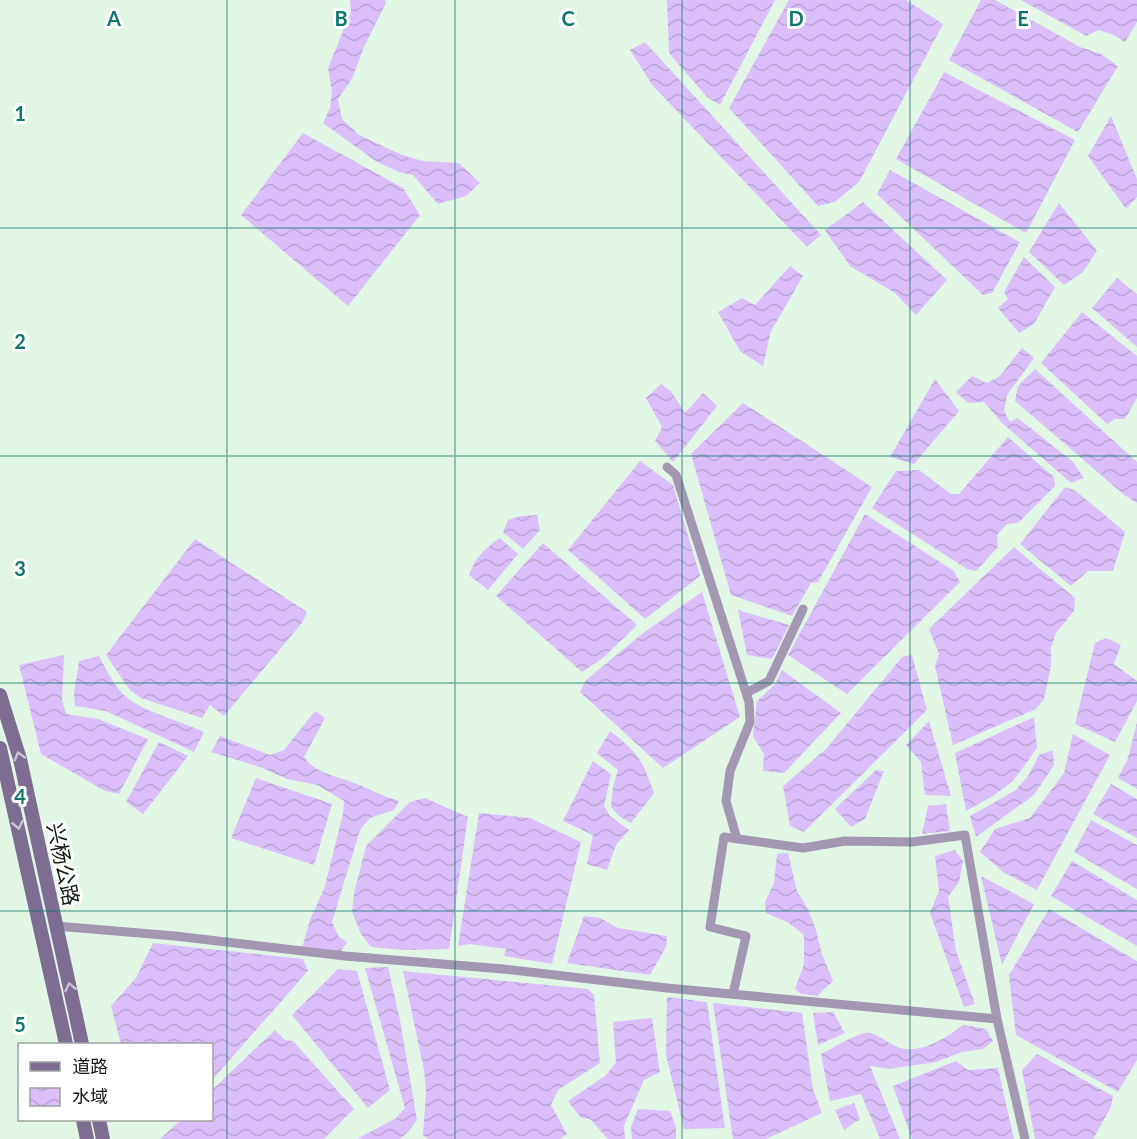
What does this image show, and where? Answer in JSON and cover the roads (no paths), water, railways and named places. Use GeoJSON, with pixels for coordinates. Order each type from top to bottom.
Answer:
{"type":"FeatureCollection","features":[{"type":"Feature","properties":{"kind":"main road","name":"兴杨公路"},"geometry":{"type":"LineString","coordinates":[[0,695],[20,759],[82,1043]]}},
{"type":"Feature","properties":{"kind":"main road","name":"兴杨公路"},"geometry":{"type":"LineString","coordinates":[[0,748],[66,1043]]}},
{"type":"Feature","properties":{"kind":"main road"},"geometry":{"type":"LineString","coordinates":[[83,1121],[87,1139]]}},
{"type":"Feature","properties":{"kind":"main road"},"geometry":{"type":"LineString","coordinates":[[99,1121],[103,1139]]}},
{"type":"Feature","properties":{"kind":"street"},"geometry":{"type":"LineString","coordinates":[[667,467],[676,475],[749,702],[750,722],[730,771],[726,801],[737,839]]}},
{"type":"Feature","properties":{"kind":"street"},"geometry":{"type":"LineString","coordinates":[[746,693],[769,681],[803,609]]}},
{"type":"Feature","properties":{"kind":"street"},"geometry":{"type":"LineString","coordinates":[[733,994],[746,936],[710,927],[724,837],[803,848],[845,841],[912,842],[965,835],[997,1019],[1024,1139]]}},
{"type":"Feature","properties":{"kind":"street"},"geometry":{"type":"LineString","coordinates":[[56,926],[997,1019]]}},
{"type":"Feature","properties":{"kind":"water"},"geometry":{"type":"Polygon","coordinates":[[[350,0],[385,0],[386,3],[364,47],[352,79],[338,99],[342,119],[359,135],[402,155],[423,161],[459,163],[480,183],[466,196],[438,204],[413,175],[399,172],[377,162],[323,123],[330,108],[332,92],[328,68],[351,11],[350,0]]]}},
{"type":"Feature","properties":{"kind":"water"},"geometry":{"type":"Polygon","coordinates":[[[667,0],[775,0],[720,105],[707,97],[669,53],[667,0]]]}},
{"type":"Feature","properties":{"kind":"water"},"geometry":{"type":"Polygon","coordinates":[[[789,0],[906,0],[943,24],[859,182],[835,202],[818,206],[729,108],[789,0]]]}},
{"type":"Feature","properties":{"kind":"water"},"geometry":{"type":"Polygon","coordinates":[[[981,0],[995,0],[1080,47],[1101,54],[1118,66],[1078,132],[949,60],[981,0]]]}},
{"type":"Feature","properties":{"kind":"water"},"geometry":{"type":"Polygon","coordinates":[[[1021,0],[1137,0],[1137,22],[1125,42],[1099,30],[1086,36],[1021,0]]]}},
{"type":"Feature","properties":{"kind":"water"},"geometry":{"type":"Polygon","coordinates":[[[645,42],[821,235],[807,247],[653,86],[630,50],[645,42]]]}},
{"type":"Feature","properties":{"kind":"water"},"geometry":{"type":"Polygon","coordinates":[[[944,72],[1075,140],[1026,233],[896,159],[944,72]]]}},
{"type":"Feature","properties":{"kind":"water"},"geometry":{"type":"Polygon","coordinates":[[[1111,116],[1137,179],[1137,197],[1126,209],[1088,156],[1111,116]]]}},
{"type":"Feature","properties":{"kind":"water"},"geometry":{"type":"Polygon","coordinates":[[[303,133],[403,188],[420,215],[348,306],[241,215],[303,133]]]}},
{"type":"Feature","properties":{"kind":"water"},"geometry":{"type":"Polygon","coordinates":[[[890,170],[1020,242],[992,293],[983,295],[877,194],[890,170]]]}},
{"type":"Feature","properties":{"kind":"water"},"geometry":{"type":"Polygon","coordinates":[[[863,202],[947,280],[916,315],[895,293],[850,266],[825,230],[863,202]]]}},
{"type":"Feature","properties":{"kind":"water"},"geometry":{"type":"Polygon","coordinates":[[[1059,203],[1097,251],[1083,272],[1064,285],[1029,252],[1059,203]]]}},
{"type":"Feature","properties":{"kind":"water"},"geometry":{"type":"Polygon","coordinates":[[[1024,257],[1055,287],[1034,324],[1019,333],[998,308],[1008,299],[1004,292],[1024,257]]]}},
{"type":"Feature","properties":{"kind":"water"},"geometry":{"type":"Polygon","coordinates":[[[790,266],[803,276],[771,331],[763,366],[740,351],[718,312],[742,298],[755,305],[790,266]]]}},
{"type":"Feature","properties":{"kind":"water"},"geometry":{"type":"Polygon","coordinates":[[[1117,278],[1137,294],[1137,347],[1092,308],[1117,278]]]}},
{"type":"Feature","properties":{"kind":"water"},"geometry":{"type":"Polygon","coordinates":[[[1082,312],[1137,356],[1137,398],[1125,419],[1115,419],[1107,424],[1041,363],[1082,312]]]}},
{"type":"Feature","properties":{"kind":"water"},"geometry":{"type":"Polygon","coordinates":[[[1022,348],[1034,358],[1007,395],[1004,411],[1010,422],[1018,418],[1073,462],[1084,478],[1071,483],[1002,423],[984,402],[968,403],[956,392],[972,376],[987,383],[1000,376],[1022,348]]]}},
{"type":"Feature","properties":{"kind":"water"},"geometry":{"type":"Polygon","coordinates":[[[1035,369],[1137,462],[1137,503],[1123,494],[1015,401],[1018,386],[1035,369]]]}},
{"type":"Feature","properties":{"kind":"water"},"geometry":{"type":"Polygon","coordinates":[[[935,379],[959,411],[914,464],[890,457],[935,379]]]}},
{"type":"Feature","properties":{"kind":"water"},"geometry":{"type":"Polygon","coordinates":[[[661,384],[671,391],[685,413],[703,393],[717,406],[673,462],[655,441],[662,427],[646,398],[661,384]]]}},
{"type":"Feature","properties":{"kind":"water"},"geometry":{"type":"Polygon","coordinates":[[[743,403],[872,487],[818,582],[811,583],[792,616],[731,595],[691,454],[743,403]]]}},
{"type":"Feature","properties":{"kind":"water"},"geometry":{"type":"Polygon","coordinates":[[[1008,437],[1054,477],[1055,486],[1018,523],[1007,524],[997,535],[998,547],[976,571],[967,569],[872,508],[896,471],[919,470],[951,494],[959,494],[1008,437]]]}},
{"type":"Feature","properties":{"kind":"water"},"geometry":{"type":"Polygon","coordinates":[[[640,461],[673,485],[700,576],[645,619],[568,550],[640,461]]]}},
{"type":"Feature","properties":{"kind":"water"},"geometry":{"type":"Polygon","coordinates":[[[1065,487],[1076,491],[1125,532],[1113,571],[1088,571],[1071,586],[1020,544],[1065,487]]]}},
{"type":"Feature","properties":{"kind":"water"},"geometry":{"type":"Polygon","coordinates":[[[865,514],[954,571],[960,582],[847,694],[788,655],[865,514]]]}},
{"type":"Feature","properties":{"kind":"water"},"geometry":{"type":"Polygon","coordinates":[[[537,515],[540,530],[523,549],[503,532],[508,520],[537,515]]]}},
{"type":"Feature","properties":{"kind":"water"},"geometry":{"type":"Polygon","coordinates":[[[500,538],[518,554],[488,590],[469,575],[481,554],[500,538]]]}},
{"type":"Feature","properties":{"kind":"water"},"geometry":{"type":"Polygon","coordinates":[[[195,539],[307,612],[302,623],[224,716],[210,705],[202,718],[141,698],[130,690],[106,655],[195,539]]]}},
{"type":"Feature","properties":{"kind":"water"},"geometry":{"type":"Polygon","coordinates":[[[543,543],[637,625],[603,658],[582,672],[496,596],[543,543]]]}},
{"type":"Feature","properties":{"kind":"water"},"geometry":{"type":"Polygon","coordinates":[[[1014,547],[1075,598],[1074,611],[1056,633],[1051,648],[1051,666],[1044,699],[1036,709],[953,745],[935,666],[939,654],[929,629],[1014,547]]]}},
{"type":"Feature","properties":{"kind":"water"},"geometry":{"type":"Polygon","coordinates":[[[702,592],[740,717],[663,768],[580,692],[586,680],[643,633],[702,592]]]}},
{"type":"Feature","properties":{"kind":"water"},"geometry":{"type":"Polygon","coordinates":[[[738,610],[789,625],[772,659],[747,655],[738,610]]]}},
{"type":"Feature","properties":{"kind":"water"},"geometry":{"type":"Polygon","coordinates":[[[1106,638],[1121,645],[1114,664],[1137,681],[1137,701],[1115,742],[1075,724],[1095,643],[1106,638]]]}},
{"type":"Feature","properties":{"kind":"water"},"geometry":{"type":"Polygon","coordinates":[[[64,655],[62,700],[66,714],[98,719],[148,739],[119,794],[105,791],[41,754],[19,665],[64,655]]]}},
{"type":"Feature","properties":{"kind":"water"},"geometry":{"type":"Polygon","coordinates":[[[912,655],[927,710],[804,832],[790,826],[783,786],[826,749],[902,657],[912,655]]]}},
{"type":"Feature","properties":{"kind":"water"},"geometry":{"type":"Polygon","coordinates":[[[99,656],[116,686],[131,701],[204,732],[194,752],[106,711],[75,706],[74,693],[79,661],[99,656]]]}},
{"type":"Feature","properties":{"kind":"water"},"geometry":{"type":"Polygon","coordinates":[[[782,670],[841,713],[784,773],[763,771],[764,754],[753,736],[757,701],[775,684],[782,670]]]}},
{"type":"Feature","properties":{"kind":"water"},"geometry":{"type":"Polygon","coordinates":[[[315,711],[325,718],[304,757],[309,763],[328,774],[399,801],[394,810],[370,818],[360,830],[332,922],[339,937],[347,942],[340,953],[302,948],[310,920],[324,889],[343,814],[344,801],[317,785],[287,779],[260,767],[211,752],[220,736],[270,755],[284,750],[315,711]]]}},
{"type":"Feature","properties":{"kind":"water"},"geometry":{"type":"Polygon","coordinates":[[[1034,717],[1037,748],[1013,781],[993,796],[966,811],[955,753],[1034,717]]]}},
{"type":"Feature","properties":{"kind":"water"},"geometry":{"type":"Polygon","coordinates":[[[929,721],[951,796],[925,795],[921,762],[906,745],[929,721]]]}},
{"type":"Feature","properties":{"kind":"water"},"geometry":{"type":"Polygon","coordinates":[[[1137,722],[1137,789],[1118,778],[1128,758],[1137,722]]]}},
{"type":"Feature","properties":{"kind":"water"},"geometry":{"type":"Polygon","coordinates":[[[610,731],[638,757],[654,793],[631,823],[619,816],[611,807],[613,786],[618,770],[597,753],[610,731]]]}},
{"type":"Feature","properties":{"kind":"water"},"geometry":{"type":"Polygon","coordinates":[[[1073,734],[1110,755],[1037,890],[1003,872],[980,852],[995,829],[1030,818],[1064,773],[1073,734]]]}},
{"type":"Feature","properties":{"kind":"water"},"geometry":{"type":"Polygon","coordinates":[[[159,742],[188,756],[143,814],[126,802],[159,742]]]}},
{"type":"Feature","properties":{"kind":"water"},"geometry":{"type":"Polygon","coordinates":[[[1053,750],[1054,765],[1034,795],[976,837],[970,816],[1016,790],[1028,776],[1039,755],[1053,750]]]}},
{"type":"Feature","properties":{"kind":"water"},"geometry":{"type":"Polygon","coordinates":[[[593,761],[611,774],[604,806],[610,816],[629,830],[616,845],[607,870],[587,864],[593,835],[563,821],[593,761]]]}},
{"type":"Feature","properties":{"kind":"water"},"geometry":{"type":"Polygon","coordinates":[[[876,770],[884,771],[865,819],[851,827],[835,809],[876,770]]]}},
{"type":"Feature","properties":{"kind":"water"},"geometry":{"type":"Polygon","coordinates":[[[256,778],[332,804],[314,865],[231,838],[256,778]]]}},
{"type":"Feature","properties":{"kind":"water"},"geometry":{"type":"Polygon","coordinates":[[[1111,784],[1137,799],[1137,838],[1093,814],[1111,784]]]}},
{"type":"Feature","properties":{"kind":"water"},"geometry":{"type":"Polygon","coordinates":[[[425,798],[468,817],[449,949],[403,950],[371,947],[361,934],[352,912],[354,893],[366,846],[410,802],[425,798]]]}},
{"type":"Feature","properties":{"kind":"water"},"geometry":{"type":"Polygon","coordinates":[[[946,804],[950,831],[922,834],[928,806],[946,804]]]}},
{"type":"Feature","properties":{"kind":"water"},"geometry":{"type":"Polygon","coordinates":[[[479,813],[530,818],[581,842],[552,964],[504,956],[506,949],[469,944],[458,946],[479,813]]]}},
{"type":"Feature","properties":{"kind":"water"},"geometry":{"type":"Polygon","coordinates":[[[1091,820],[1137,845],[1137,889],[1074,852],[1091,820]]]}},
{"type":"Feature","properties":{"kind":"water"},"geometry":{"type":"Polygon","coordinates":[[[955,850],[963,861],[959,882],[948,897],[956,951],[975,1004],[964,1007],[930,913],[939,891],[935,856],[955,850]]]}},
{"type":"Feature","properties":{"kind":"water"},"geometry":{"type":"Polygon","coordinates":[[[788,853],[797,891],[808,909],[833,981],[817,996],[801,994],[795,989],[804,964],[804,935],[789,923],[766,913],[765,902],[774,883],[777,854],[788,853]]]}},
{"type":"Feature","properties":{"kind":"water"},"geometry":{"type":"Polygon","coordinates":[[[1072,861],[1137,900],[1137,946],[1051,896],[1072,861]]]}},
{"type":"Feature","properties":{"kind":"water"},"geometry":{"type":"Polygon","coordinates":[[[981,876],[1034,904],[1002,965],[981,876]]]}},
{"type":"Feature","properties":{"kind":"water"},"geometry":{"type":"Polygon","coordinates":[[[1049,909],[1137,961],[1137,1060],[1118,1092],[1016,1035],[1009,975],[1049,909]]]}},
{"type":"Feature","properties":{"kind":"water"},"geometry":{"type":"Polygon","coordinates":[[[584,916],[600,918],[618,928],[667,936],[666,947],[650,975],[567,963],[584,916]]]}},
{"type":"Feature","properties":{"kind":"water"},"geometry":{"type":"Polygon","coordinates":[[[153,943],[303,959],[308,971],[213,1079],[213,1043],[121,1043],[111,1006],[136,978],[153,943]]]}},
{"type":"Feature","properties":{"kind":"water"},"geometry":{"type":"Polygon","coordinates":[[[388,967],[400,1020],[417,1120],[400,1139],[357,1139],[396,1118],[405,1108],[365,968],[388,967]]]}},
{"type":"Feature","properties":{"kind":"water"},"geometry":{"type":"Polygon","coordinates":[[[338,969],[357,971],[390,1090],[368,1108],[292,1015],[338,969]]]}},
{"type":"Feature","properties":{"kind":"water"},"geometry":{"type":"Polygon","coordinates":[[[403,971],[588,989],[594,995],[600,1063],[558,1090],[551,1105],[567,1134],[560,1139],[428,1139],[423,1135],[426,1092],[424,1070],[403,971]]]}},
{"type":"Feature","properties":{"kind":"water"},"geometry":{"type":"Polygon","coordinates":[[[667,997],[707,1002],[725,1128],[684,1129],[666,1055],[667,997]]]}},
{"type":"Feature","properties":{"kind":"water"},"geometry":{"type":"Polygon","coordinates":[[[713,1003],[802,1013],[813,1089],[822,1113],[766,1139],[733,1139],[713,1003]]]}},
{"type":"Feature","properties":{"kind":"water"},"geometry":{"type":"Polygon","coordinates":[[[833,1012],[845,1033],[818,1045],[813,1013],[833,1012]]]}},
{"type":"Feature","properties":{"kind":"water"},"geometry":{"type":"Polygon","coordinates":[[[652,1018],[660,1072],[644,1080],[624,1126],[625,1139],[608,1139],[590,1119],[581,1118],[568,1101],[605,1076],[616,1063],[613,1022],[652,1018]]]}},
{"type":"Feature","properties":{"kind":"water"},"geometry":{"type":"Polygon","coordinates":[[[964,1025],[986,1029],[993,1041],[983,1049],[962,1052],[936,1062],[889,1069],[870,1066],[900,1139],[880,1139],[861,1094],[830,1101],[821,1054],[853,1037],[866,1033],[875,1034],[900,1048],[917,1049],[934,1043],[964,1025]]]}},
{"type":"Feature","properties":{"kind":"water"},"geometry":{"type":"Polygon","coordinates":[[[275,1030],[285,1040],[293,1041],[354,1109],[324,1139],[160,1139],[180,1121],[213,1121],[213,1089],[275,1030]]]}},
{"type":"Feature","properties":{"kind":"water"},"geometry":{"type":"Polygon","coordinates":[[[1037,1054],[1113,1096],[1111,1107],[1093,1139],[1035,1139],[1022,1070],[1037,1054]]]}},
{"type":"Feature","properties":{"kind":"water"},"geometry":{"type":"Polygon","coordinates":[[[956,1061],[968,1070],[998,1068],[1014,1139],[912,1139],[893,1086],[956,1061]]]}},
{"type":"Feature","properties":{"kind":"water"},"geometry":{"type":"Polygon","coordinates":[[[854,1103],[860,1119],[844,1130],[835,1110],[854,1103]]]}},
{"type":"Feature","properties":{"kind":"water"},"geometry":{"type":"Polygon","coordinates":[[[638,1109],[670,1111],[676,1127],[676,1139],[632,1139],[631,1127],[638,1109]]]}}]}
